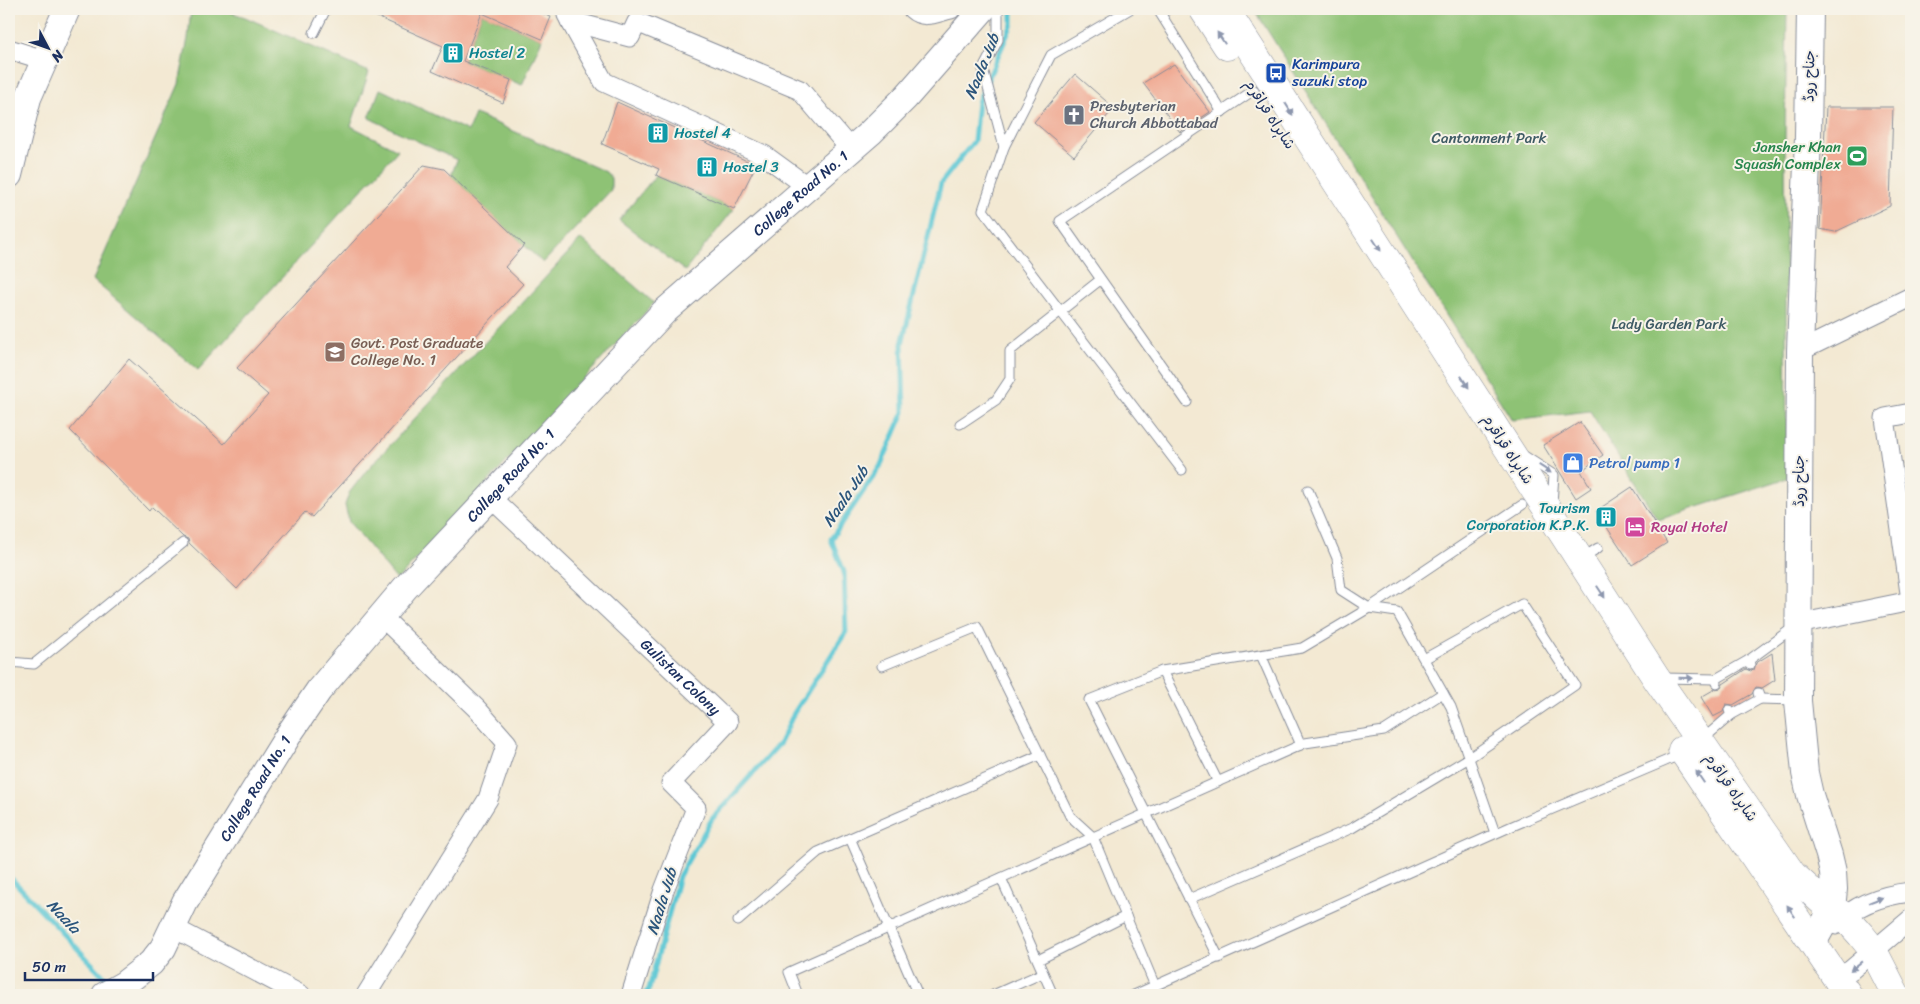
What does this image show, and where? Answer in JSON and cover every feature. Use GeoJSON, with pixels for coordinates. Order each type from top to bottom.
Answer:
{"type":"FeatureCollection","features":[{"type":"Feature","properties":{"kind":"highway","name":"شاہراہ قراقرم"},"geometry":{"type":"LineString","coordinates":[[1203,9],[1522,505],[1692,748],[1842,987]]}},
{"type":"Feature","properties":{"kind":"highway","name":"شاہراہ قراقرم"},"geometry":{"type":"LineString","coordinates":[[1225,9],[1551,516],[1589,554],[1692,748],[1792,874],[1838,913],[1873,950],[1896,995]]}},
{"type":"Feature","properties":{"kind":"main road"},"geometry":{"type":"LineString","coordinates":[[9,176],[28,98],[67,9]]}},
{"type":"Feature","properties":{"kind":"main road","name":"جناح روڈ"},"geometry":{"type":"LineString","coordinates":[[1810,9],[1808,136],[1800,352],[1798,700],[1805,774],[1833,872],[1838,913],[1816,947]]}},
{"type":"Feature","properties":{"kind":"main road","name":"College Road No. 1"},"geometry":{"type":"LineString","coordinates":[[105,995],[124,984],[150,963],[163,948],[184,902],[319,690],[405,588],[664,312],[851,150],[906,96],[981,10]]}},
{"type":"Feature","properties":{"kind":"street"},"geometry":{"type":"LineString","coordinates":[[912,9],[917,13],[929,16],[951,9]]}},
{"type":"Feature","properties":{"kind":"street"},"geometry":{"type":"LineString","coordinates":[[569,15],[630,37],[637,22],[800,90],[851,150]]}},
{"type":"Feature","properties":{"kind":"street"},"geometry":{"type":"LineString","coordinates":[[569,15],[604,82],[764,155],[808,187]]}},
{"type":"Feature","properties":{"kind":"street"},"geometry":{"type":"LineString","coordinates":[[9,49],[44,60]]}},
{"type":"Feature","properties":{"kind":"street"},"geometry":{"type":"LineString","coordinates":[[1800,352],[1911,296]]}},
{"type":"Feature","properties":{"kind":"street"},"geometry":{"type":"LineString","coordinates":[[1798,624],[1911,600],[1885,418],[1911,413]]}},
{"type":"Feature","properties":{"kind":"street","name":"Gulistan Colony"},"geometry":{"type":"LineString","coordinates":[[490,497],[728,722],[671,783],[696,808],[664,890],[631,995]]}},
{"type":"Feature","properties":{"kind":"street"},"geometry":{"type":"LineString","coordinates":[[366,995],[488,799],[507,744],[477,709],[381,616]]}},
{"type":"Feature","properties":{"kind":"street"},"geometry":{"type":"LineString","coordinates":[[1838,913],[1891,894],[1911,892]]}},
{"type":"Feature","properties":{"kind":"street"},"geometry":{"type":"LineString","coordinates":[[1842,987],[1851,970],[1911,919]]}},
{"type":"Feature","properties":{"kind":"street"},"geometry":{"type":"LineString","coordinates":[[172,927],[301,995]]}},
{"type":"Feature","properties":{"kind":"lane"},"geometry":{"type":"LineString","coordinates":[[314,33],[326,9]]}},
{"type":"Feature","properties":{"kind":"lane"},"geometry":{"type":"LineString","coordinates":[[1130,9],[1051,55],[1004,147],[982,210],[1182,470]]}},
{"type":"Feature","properties":{"kind":"lane"},"geometry":{"type":"LineString","coordinates":[[1168,9],[1160,13],[1222,112]]}},
{"type":"Feature","properties":{"kind":"lane"},"geometry":{"type":"LineString","coordinates":[[981,10],[998,40],[984,68],[1004,147]]}},
{"type":"Feature","properties":{"kind":"lane"},"geometry":{"type":"LineString","coordinates":[[1187,402],[1060,221],[1254,90]]}},
{"type":"Feature","properties":{"kind":"lane"},"geometry":{"type":"LineString","coordinates":[[960,424],[996,400],[1010,379],[1010,351],[1100,280]]}},
{"type":"Feature","properties":{"kind":"lane"},"geometry":{"type":"LineString","coordinates":[[1308,490],[1337,558],[1341,590],[1370,608],[1397,612],[1443,693],[1469,758],[1495,833]]}},
{"type":"Feature","properties":{"kind":"lane"},"geometry":{"type":"LineString","coordinates":[[1219,958],[1089,700],[1162,671],[1302,648],[1370,608],[1522,505]]}},
{"type":"Feature","properties":{"kind":"lane"},"geometry":{"type":"LineString","coordinates":[[9,662],[34,664],[183,543]]}},
{"type":"Feature","properties":{"kind":"lane"},"geometry":{"type":"LineString","coordinates":[[1189,899],[1352,828],[1469,758],[1575,685],[1522,604],[1424,659]]}},
{"type":"Feature","properties":{"kind":"lane"},"geometry":{"type":"LineString","coordinates":[[1656,678],[1717,682],[1749,663],[1798,624]]}},
{"type":"Feature","properties":{"kind":"lane"},"geometry":{"type":"LineString","coordinates":[[882,666],[977,626],[1070,816],[1093,837],[1155,986]]}},
{"type":"Feature","properties":{"kind":"lane"},"geometry":{"type":"LineString","coordinates":[[1261,655],[1301,745]]}},
{"type":"Feature","properties":{"kind":"lane"},"geometry":{"type":"LineString","coordinates":[[1162,671],[1218,782]]}},
{"type":"Feature","properties":{"kind":"lane"},"geometry":{"type":"LineString","coordinates":[[798,995],[789,972],[1301,745],[1384,731],[1443,693]]}},
{"type":"Feature","properties":{"kind":"lane"},"geometry":{"type":"LineString","coordinates":[[1134,995],[1495,833],[1692,748],[1730,712],[1759,696],[1798,700]]}},
{"type":"Feature","properties":{"kind":"lane"},"geometry":{"type":"LineString","coordinates":[[738,921],[818,852],[1040,755]]}},
{"type":"Feature","properties":{"kind":"lane"},"geometry":{"type":"LineString","coordinates":[[850,838],[918,995]]}},
{"type":"Feature","properties":{"kind":"lane"},"geometry":{"type":"LineString","coordinates":[[1001,878],[1053,995]]}},
{"type":"Feature","properties":{"kind":"lane"},"geometry":{"type":"LineString","coordinates":[[1038,960],[1126,916]]}},
{"type":"Feature","properties":{"kind":"lane"},"geometry":{"type":"LineString","coordinates":[[993,995],[1043,973]]}},
{"type":"Feature","properties":{"kind":"green space"},"geometry":{"type":"Polygon","coordinates":[[[191,9],[221,9],[245,17],[369,72],[351,126],[398,150],[198,370],[93,280],[179,84],[188,38],[191,9]]]}},
{"type":"Feature","properties":{"kind":"green space"},"geometry":{"type":"Polygon","coordinates":[[[1254,9],[1787,9],[1785,138],[1787,478],[1658,520],[1590,411],[1512,420],[1254,9]]]}},
{"type":"Feature","properties":{"kind":"green space"},"geometry":{"type":"Polygon","coordinates":[[[482,13],[542,39],[522,85],[463,61],[482,13]]]}},
{"type":"Feature","properties":{"kind":"green space"},"geometry":{"type":"Polygon","coordinates":[[[380,89],[468,131],[475,114],[606,172],[611,178],[611,190],[543,263],[451,176],[457,160],[369,118],[380,89]]]}},
{"type":"Feature","properties":{"kind":"green space"},"geometry":{"type":"Polygon","coordinates":[[[656,175],[734,209],[685,271],[619,220],[656,175]]]}},
{"type":"Feature","properties":{"kind":"green space"},"geometry":{"type":"Polygon","coordinates":[[[581,239],[654,303],[397,580],[349,522],[345,505],[349,493],[367,470],[581,239]]]}},
{"type":"Feature","properties":{"kind":"building","name":"Hostel 2"},"geometry":{"type":"Polygon","coordinates":[[[359,9],[532,9],[551,17],[542,39],[482,13],[463,61],[511,80],[503,103],[432,71],[443,46],[359,9]]]}},
{"type":"Feature","properties":{"kind":"building"},"geometry":{"type":"Polygon","coordinates":[[[1174,64],[1210,112],[1180,132],[1143,83],[1174,64]]]}},
{"type":"Feature","properties":{"kind":"building","name":"Presbyterian Church Abbottabad"},"geometry":{"type":"Polygon","coordinates":[[[1075,74],[1114,108],[1074,156],[1034,122],[1075,74]]]}},
{"type":"Feature","properties":{"kind":"building","name":"Hostel 3"},"geometry":{"type":"Polygon","coordinates":[[[617,102],[756,165],[734,209],[656,175],[659,169],[602,144],[617,102]]]}},
{"type":"Feature","properties":{"kind":"building","name":"Jansher Khan Squash Complex"},"geometry":{"type":"Polygon","coordinates":[[[1826,107],[1893,107],[1890,206],[1835,232],[1820,229],[1826,107]]]}},
{"type":"Feature","properties":{"kind":"building"},"geometry":{"type":"Polygon","coordinates":[[[424,165],[444,169],[524,245],[505,267],[523,284],[312,517],[305,512],[237,589],[189,543],[188,539],[183,537],[152,507],[149,511],[70,430],[129,359],[224,444],[268,395],[237,368],[424,165]]]}},
{"type":"Feature","properties":{"kind":"building","name":"Petrol pump 1"},"geometry":{"type":"Polygon","coordinates":[[[1580,422],[1603,455],[1581,471],[1591,488],[1576,498],[1543,445],[1580,422]]]}},
{"type":"Feature","properties":{"kind":"building","name":"Royal Hotel"},"geometry":{"type":"Polygon","coordinates":[[[1632,487],[1667,543],[1632,565],[1596,511],[1632,487]]]}},
{"type":"Feature","properties":{"kind":"building"},"geometry":{"type":"Polygon","coordinates":[[[1772,653],[1775,680],[1762,688],[1756,687],[1752,694],[1733,705],[1726,704],[1723,712],[1713,717],[1701,697],[1715,689],[1721,688],[1723,684],[1746,669],[1754,670],[1756,663],[1772,653]]]}},
{"type":"Feature","properties":{"kind":"waterway","name":"Naala Jub"},"geometry":{"type":"LineString","coordinates":[[644,995],[649,989],[679,876],[712,819],[780,743],[794,713],[846,632],[844,572],[831,539],[880,467],[904,412],[902,344],[941,183],[974,141],[978,102],[1012,24],[1012,9]]}},
{"type":"Feature","properties":{"kind":"waterway","name":"Naala"},"geometry":{"type":"LineString","coordinates":[[9,876],[110,983]]}},
{"type":"Feature","properties":{"kind":"waterway"},"geometry":{"type":"LineString","coordinates":[[9,989],[10,995]]}},
{"type":"Feature","properties":{"kind":"place","name":"Hostel 2"},"geometry":{"type":"Point","coordinates":[453,53]}},
{"type":"Feature","properties":{"kind":"place","name":"Karimpura suzuki stop"},"geometry":{"type":"Point","coordinates":[1276,73]}},
{"type":"Feature","properties":{"kind":"place","name":"Presbyterian Church Abbottabad"},"geometry":{"type":"Point","coordinates":[1074,115]}},
{"type":"Feature","properties":{"kind":"place","name":"Hostel 4"},"geometry":{"type":"Point","coordinates":[658,133]}},
{"type":"Feature","properties":{"kind":"place","name":"Jansher Khan Squash Complex"},"geometry":{"type":"Point","coordinates":[1857,156]}},
{"type":"Feature","properties":{"kind":"place","name":"Hostel 3"},"geometry":{"type":"Point","coordinates":[707,167]}},
{"type":"Feature","properties":{"kind":"place","name":"Govt. Post Graduate College No. 1"},"geometry":{"type":"Point","coordinates":[335,352]}},
{"type":"Feature","properties":{"kind":"place","name":"Petrol pump 1"},"geometry":{"type":"Point","coordinates":[1573,463]}},
{"type":"Feature","properties":{"kind":"place","name":"Tourism Corporation K.P.K."},"geometry":{"type":"Point","coordinates":[1606,517]}},
{"type":"Feature","properties":{"kind":"place","name":"Royal Hotel"},"geometry":{"type":"Point","coordinates":[1635,527]}},
{"type":"Feature","properties":{"kind":"park label","name":"Cantonment Park"},"geometry":{"type":"Point","coordinates":[1489,138]}},
{"type":"Feature","properties":{"kind":"park label","name":"Lady Garden Park"},"geometry":{"type":"Point","coordinates":[1669,324]}}]}
